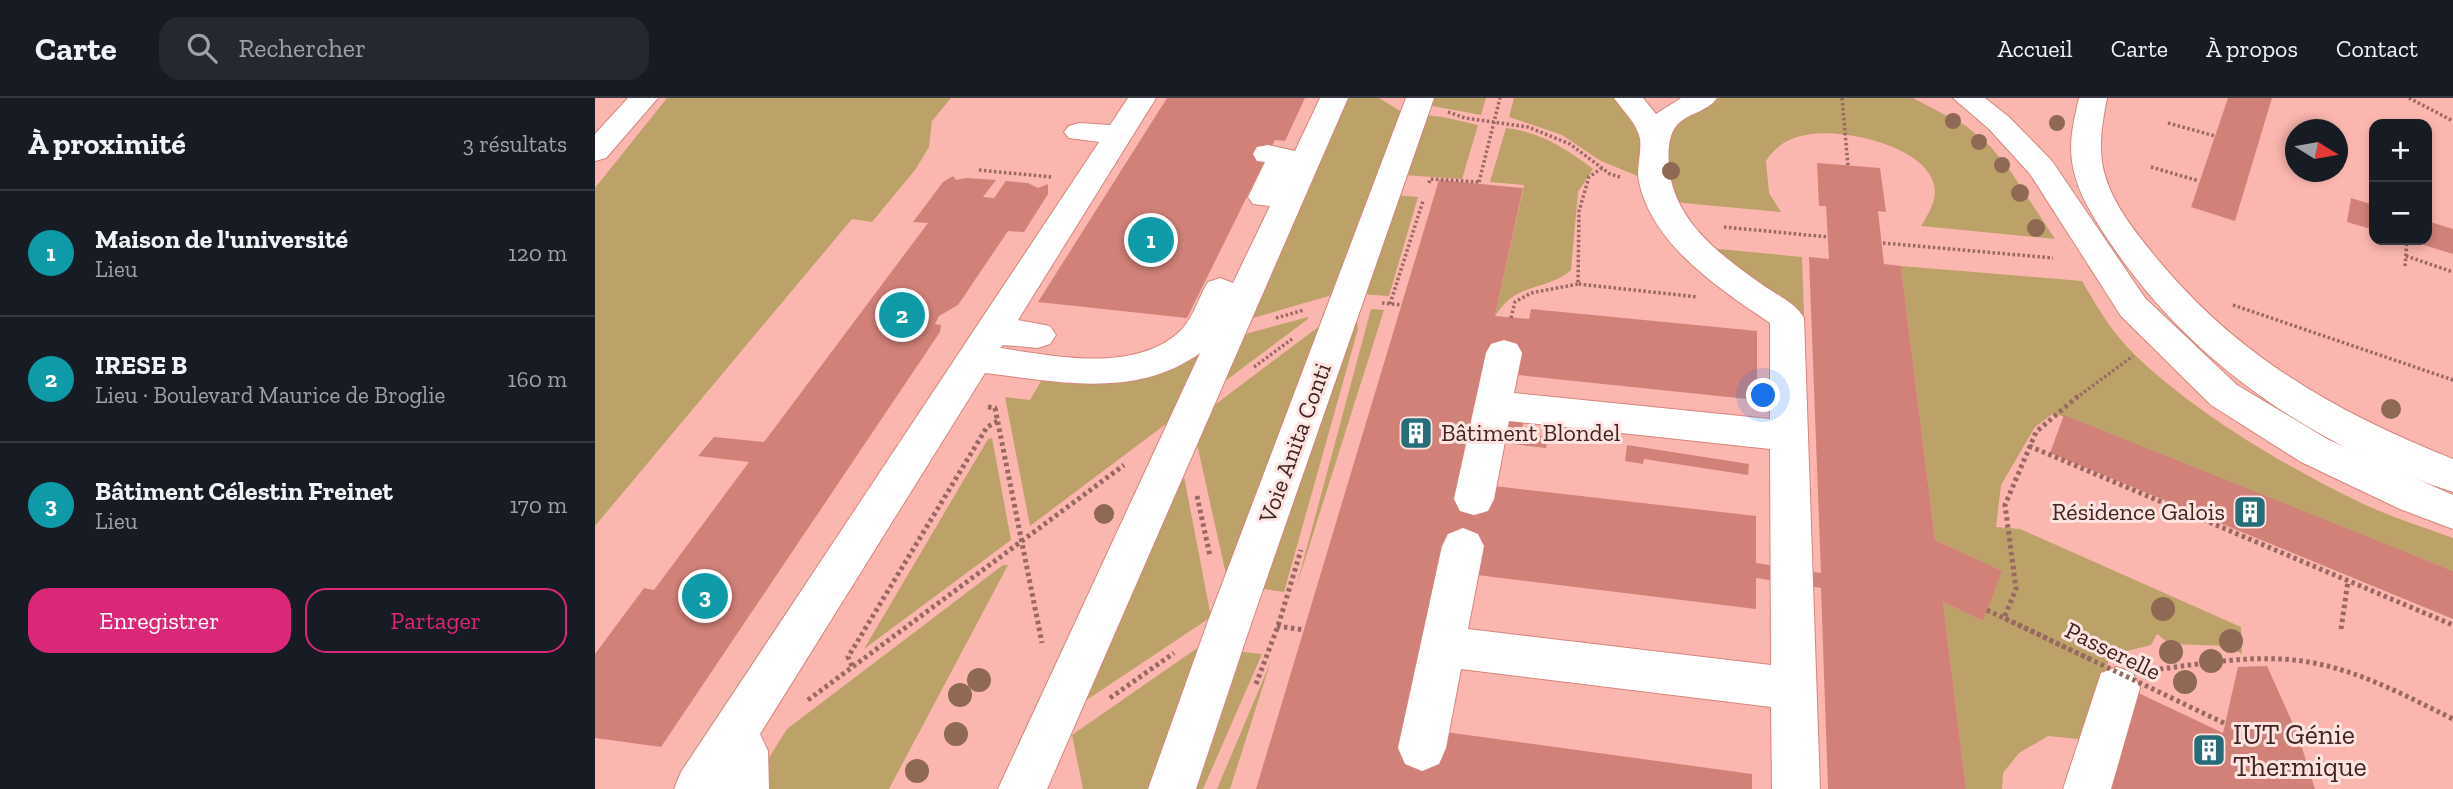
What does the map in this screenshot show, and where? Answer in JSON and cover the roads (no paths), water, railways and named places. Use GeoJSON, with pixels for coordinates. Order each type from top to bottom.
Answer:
{"type":"FeatureCollection","features":[{"type":"Feature","properties":{"kind":"street"},"geometry":{"type":"LineString","coordinates":[[595,152],[644,98]]}},
{"type":"Feature","properties":{"kind":"street"},"geometry":{"type":"LineString","coordinates":[[698,789],[1142,98]]}},
{"type":"Feature","properties":{"kind":"street"},"geometry":{"type":"LineString","coordinates":[[1022,789],[1333,98]]}},
{"type":"Feature","properties":{"kind":"street"},"geometry":{"type":"LineString","coordinates":[[1628,98],[1646,120],[1655,140]]}},
{"type":"Feature","properties":{"kind":"street"},"geometry":{"type":"LineString","coordinates":[[1703,98],[1665,121],[1655,140],[1652,168],[1663,206],[1699,253],[1787,318],[1796,789]]}},
{"type":"Feature","properties":{"kind":"street"},"geometry":{"type":"LineString","coordinates":[[1967,98],[1999,122],[2041,168],[2133,307],[2224,395],[2315,451],[2453,512]]}},
{"type":"Feature","properties":{"kind":"street"},"geometry":{"type":"LineString","coordinates":[[2093,98],[2085,142],[2090,181],[2106,214],[2150,276],[2183,315],[2227,354],[2316,415],[2355,435],[2453,477]]}},
{"type":"Feature","properties":{"kind":"street","name":"Voie Anita Conti"},"geometry":{"type":"LineString","coordinates":[[1172,789],[1230,621],[1418,103]]}},
{"type":"Feature","properties":{"kind":"street"},"geometry":{"type":"LineString","coordinates":[[1079,132],[1119,134]]}},
{"type":"Feature","properties":{"kind":"street"},"geometry":{"type":"LineString","coordinates":[[984,344],[1106,372],[1143,367],[1170,356],[1191,342],[1204,324],[1283,156],[1268,155]]}},
{"type":"Feature","properties":{"kind":"street"},"geometry":{"type":"LineString","coordinates":[[984,344],[1038,335]]}},
{"type":"Feature","properties":{"kind":"street"},"geometry":{"type":"LineString","coordinates":[[1474,499],[1508,335]]}},
{"type":"Feature","properties":{"kind":"street"},"geometry":{"type":"LineString","coordinates":[[1495,405],[1790,436]]}},
{"type":"Feature","properties":{"kind":"street"},"geometry":{"type":"LineString","coordinates":[[1422,748],[1463,546]]}},
{"type":"Feature","properties":{"kind":"street"},"geometry":{"type":"LineString","coordinates":[[1441,646],[1795,689]]}},
{"type":"Feature","properties":{"kind":"street"},"geometry":{"type":"LineString","coordinates":[[2087,789],[2131,676]]}},
{"type":"Feature","properties":{"kind":"street"},"geometry":{"type":"LineString","coordinates":[[724,748],[744,751],[745,789]]}},
{"type":"Feature","properties":{"kind":"place","name":"Maison de l'université"},"geometry":{"type":"Point","coordinates":[1151,240]}},
{"type":"Feature","properties":{"kind":"place","name":"IRESE B"},"geometry":{"type":"Point","coordinates":[902,315]}},
{"type":"Feature","properties":{"kind":"place","name":"Bâtiment Blondel"},"geometry":{"type":"Point","coordinates":[1416,433]}},
{"type":"Feature","properties":{"kind":"place","name":"Résidence Galois"},"geometry":{"type":"Point","coordinates":[2250,512]}},
{"type":"Feature","properties":{"kind":"place","name":"Bâtiment Célestin Freinet"},"geometry":{"type":"Point","coordinates":[705,596]}},
{"type":"Feature","properties":{"kind":"place","name":"IUT Génie Thermique"},"geometry":{"type":"Point","coordinates":[2209,750]}}]}
